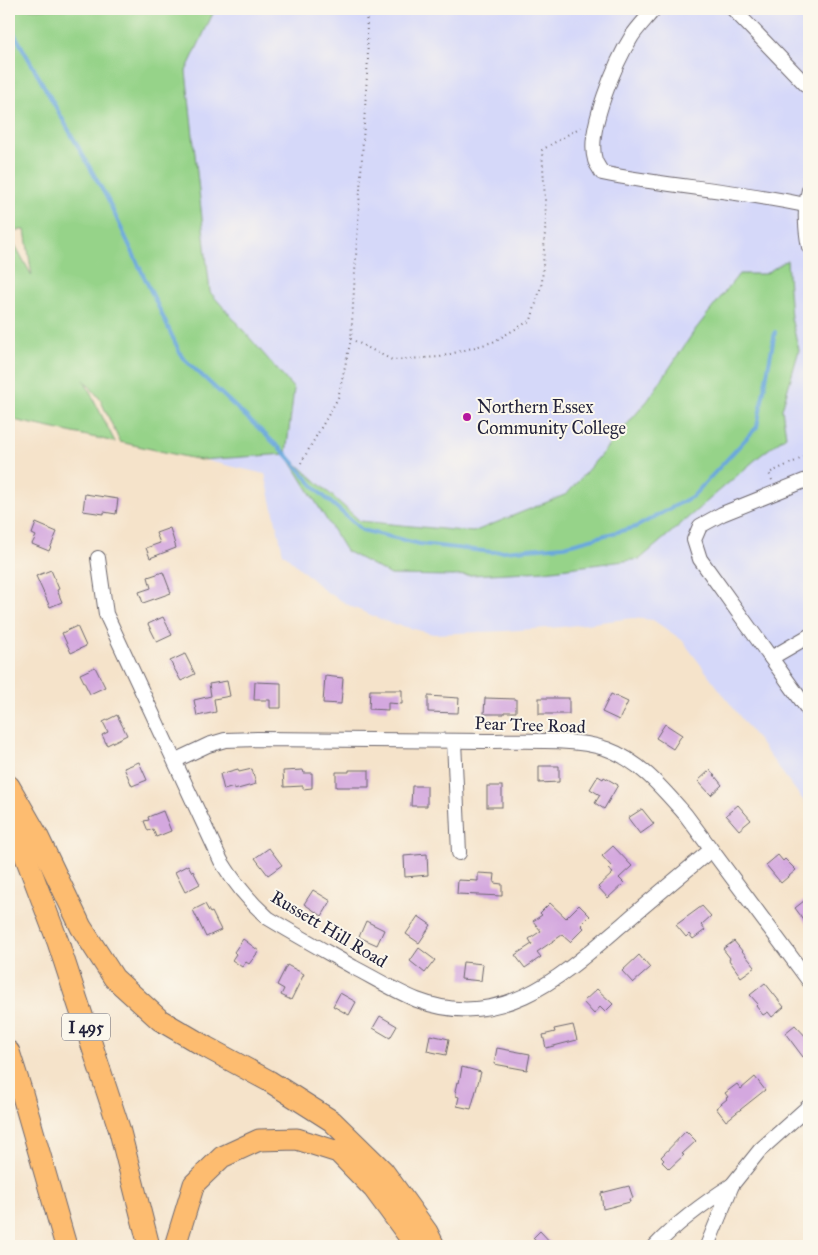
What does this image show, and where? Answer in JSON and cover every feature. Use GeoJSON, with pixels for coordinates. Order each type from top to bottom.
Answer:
{"type":"FeatureCollection","features":[{"type":"Feature","properties":{"kind":"highway"},"geometry":{"type":"LineString","coordinates":[[9,786],[37,834],[81,926],[114,978],[160,1020],[269,1081],[332,1121],[383,1171],[427,1232],[434,1246]]}},
{"type":"Feature","properties":{"kind":"highway","name":"I 495"},"geometry":{"type":"LineString","coordinates":[[9,812],[58,942],[116,1118],[149,1246]]}},
{"type":"Feature","properties":{"kind":"highway"},"geometry":{"type":"LineString","coordinates":[[9,1052],[66,1246]]}},
{"type":"Feature","properties":{"kind":"highway"},"geometry":{"type":"LineString","coordinates":[[175,1246],[194,1184],[222,1157],[259,1140],[297,1139],[338,1152],[374,1189],[416,1246]]}},
{"type":"Feature","properties":{"kind":"street"},"geometry":{"type":"LineString","coordinates":[[654,9],[632,36],[616,68],[598,116],[593,138],[594,159],[602,173],[658,184],[769,197],[805,205]]}},
{"type":"Feature","properties":{"kind":"street"},"geometry":{"type":"LineString","coordinates":[[733,9],[809,88]]}},
{"type":"Feature","properties":{"kind":"street"},"geometry":{"type":"LineString","coordinates":[[809,190],[805,205],[806,232],[809,246]]}},
{"type":"Feature","properties":{"kind":"street"},"geometry":{"type":"LineString","coordinates":[[809,479],[722,514],[700,526],[694,540],[700,559],[809,711]]}},
{"type":"Feature","properties":{"kind":"street","name":"Russett Hill Road"},"geometry":{"type":"LineString","coordinates":[[98,558],[106,614],[222,861],[236,885],[251,904],[268,918],[388,986],[418,1000],[445,1007],[469,1010],[491,1007],[526,997],[550,983],[583,957],[711,850]]}},
{"type":"Feature","properties":{"kind":"street"},"geometry":{"type":"LineString","coordinates":[[771,658],[809,636]]}},
{"type":"Feature","properties":{"kind":"street","name":"Pear Tree Road"},"geometry":{"type":"LineString","coordinates":[[176,760],[208,745],[226,740],[550,742],[590,745],[608,749],[630,760],[648,774],[685,814],[809,980]]}},
{"type":"Feature","properties":{"kind":"street"},"geometry":{"type":"LineString","coordinates":[[454,741],[459,852]]}},
{"type":"Feature","properties":{"kind":"street"},"geometry":{"type":"LineString","coordinates":[[707,1246],[732,1185],[760,1150],[809,1106]]}},
{"type":"Feature","properties":{"kind":"street"},"geometry":{"type":"LineString","coordinates":[[662,1244],[697,1208],[732,1185]]}},
{"type":"Feature","properties":{"kind":"path"},"geometry":{"type":"LineString","coordinates":[[301,463],[338,398],[352,339],[368,58],[366,9]]}},
{"type":"Feature","properties":{"kind":"path"},"geometry":{"type":"LineString","coordinates":[[352,339],[392,360],[440,357],[493,342],[531,320],[542,283],[546,216],[542,150],[598,116]]}},
{"type":"Feature","properties":{"kind":"path"},"geometry":{"type":"LineString","coordinates":[[777,492],[769,473],[809,455]]}},
{"type":"Feature","properties":{"kind":"shaded area","name":"Northern Essex Community College"},"geometry":{"type":"Polygon","coordinates":[[[9,9],[809,9],[809,808],[682,640],[653,620],[633,618],[561,627],[433,634],[387,622],[352,607],[325,591],[283,553],[265,474],[138,445],[9,9]]]}},
{"type":"Feature","properties":{"kind":"green space"},"geometry":{"type":"Polygon","coordinates":[[[9,9],[215,9],[186,71],[210,292],[294,389],[286,454],[200,460],[120,442],[100,399],[84,380],[115,442],[9,419],[9,237],[32,276],[25,230],[9,230],[9,9]]]}},
{"type":"Feature","properties":{"kind":"green space"},"geometry":{"type":"Polygon","coordinates":[[[787,260],[791,318],[799,350],[782,409],[786,436],[761,455],[640,559],[544,571],[453,576],[391,575],[346,551],[286,454],[360,521],[473,532],[567,494],[648,400],[695,330],[739,274],[765,274],[787,260]]]}},
{"type":"Feature","properties":{"kind":"building"},"geometry":{"type":"Polygon","coordinates":[[[85,494],[118,499],[116,514],[83,511],[85,494]]]}},
{"type":"Feature","properties":{"kind":"building"},"geometry":{"type":"Polygon","coordinates":[[[36,523],[57,532],[49,551],[32,544],[36,536],[32,534],[36,523]]]}},
{"type":"Feature","properties":{"kind":"building"},"geometry":{"type":"Polygon","coordinates":[[[170,528],[176,548],[150,558],[146,548],[160,543],[156,533],[170,528]]]}},
{"type":"Feature","properties":{"kind":"building"},"geometry":{"type":"Polygon","coordinates":[[[51,570],[62,602],[50,607],[36,576],[51,570]]]}},
{"type":"Feature","properties":{"kind":"building"},"geometry":{"type":"Polygon","coordinates":[[[163,572],[171,593],[143,603],[139,592],[151,588],[148,577],[163,572]]]}},
{"type":"Feature","properties":{"kind":"building"},"geometry":{"type":"Polygon","coordinates":[[[163,617],[172,635],[157,642],[148,624],[163,617]]]}},
{"type":"Feature","properties":{"kind":"building"},"geometry":{"type":"Polygon","coordinates":[[[77,626],[86,646],[71,653],[62,633],[77,626]]]}},
{"type":"Feature","properties":{"kind":"building"},"geometry":{"type":"Polygon","coordinates":[[[185,654],[195,674],[181,681],[170,661],[185,654]]]}},
{"type":"Feature","properties":{"kind":"building"},"geometry":{"type":"Polygon","coordinates":[[[95,667],[105,687],[90,694],[80,674],[95,667]]]}},
{"type":"Feature","properties":{"kind":"building"},"geometry":{"type":"Polygon","coordinates":[[[325,676],[343,678],[341,704],[323,703],[325,676]]]}},
{"type":"Feature","properties":{"kind":"building"},"geometry":{"type":"Polygon","coordinates":[[[227,681],[230,696],[214,699],[216,712],[197,716],[194,700],[211,696],[209,684],[227,681]]]}},
{"type":"Feature","properties":{"kind":"building"},"geometry":{"type":"Polygon","coordinates":[[[255,682],[281,683],[281,708],[270,708],[270,700],[254,700],[255,682]]]}},
{"type":"Feature","properties":{"kind":"building"},"geometry":{"type":"Polygon","coordinates":[[[370,690],[402,690],[402,704],[388,703],[388,710],[369,709],[370,690]]]}},
{"type":"Feature","properties":{"kind":"building"},"geometry":{"type":"Polygon","coordinates":[[[611,694],[628,702],[619,720],[602,712],[611,694]]]}},
{"type":"Feature","properties":{"kind":"building"},"geometry":{"type":"Polygon","coordinates":[[[428,696],[459,698],[458,713],[428,712],[428,696]]]}},
{"type":"Feature","properties":{"kind":"building"},"geometry":{"type":"Polygon","coordinates":[[[485,698],[516,699],[516,712],[484,714],[485,698]]]}},
{"type":"Feature","properties":{"kind":"building"},"geometry":{"type":"Polygon","coordinates":[[[539,698],[569,698],[569,714],[539,714],[539,698]]]}},
{"type":"Feature","properties":{"kind":"building"},"geometry":{"type":"Polygon","coordinates":[[[117,715],[127,735],[107,745],[102,735],[108,732],[103,722],[117,715]]]}},
{"type":"Feature","properties":{"kind":"building"},"geometry":{"type":"Polygon","coordinates":[[[665,724],[682,735],[673,749],[656,738],[665,724]]]}},
{"type":"Feature","properties":{"kind":"building"},"geometry":{"type":"Polygon","coordinates":[[[139,762],[147,780],[132,786],[124,768],[139,762]]]}},
{"type":"Feature","properties":{"kind":"building"},"geometry":{"type":"Polygon","coordinates":[[[539,766],[559,766],[559,782],[539,783],[539,766]]]}},
{"type":"Feature","properties":{"kind":"building"},"geometry":{"type":"Polygon","coordinates":[[[238,769],[239,772],[252,769],[256,784],[234,790],[234,787],[224,790],[220,774],[238,769]]]}},
{"type":"Feature","properties":{"kind":"building"},"geometry":{"type":"Polygon","coordinates":[[[303,770],[304,773],[312,773],[312,788],[303,789],[303,786],[284,787],[283,771],[303,770]]]}},
{"type":"Feature","properties":{"kind":"building"},"geometry":{"type":"Polygon","coordinates":[[[349,770],[369,770],[369,787],[336,787],[336,772],[349,772],[349,770]]]}},
{"type":"Feature","properties":{"kind":"building"},"geometry":{"type":"Polygon","coordinates":[[[710,770],[722,785],[711,795],[698,781],[710,770]]]}},
{"type":"Feature","properties":{"kind":"building"},"geometry":{"type":"Polygon","coordinates":[[[598,776],[603,779],[604,777],[618,785],[604,809],[595,803],[600,795],[590,789],[598,776]]]}},
{"type":"Feature","properties":{"kind":"building"},"geometry":{"type":"Polygon","coordinates":[[[412,786],[427,786],[427,806],[411,806],[412,786]]]}},
{"type":"Feature","properties":{"kind":"building"},"geometry":{"type":"Polygon","coordinates":[[[487,786],[502,786],[502,807],[487,807],[487,786]]]}},
{"type":"Feature","properties":{"kind":"building"},"geometry":{"type":"Polygon","coordinates":[[[738,805],[751,820],[739,830],[726,815],[738,805]]]}},
{"type":"Feature","properties":{"kind":"building"},"geometry":{"type":"Polygon","coordinates":[[[642,809],[654,824],[640,834],[628,818],[642,809]]]}},
{"type":"Feature","properties":{"kind":"building"},"geometry":{"type":"Polygon","coordinates":[[[163,811],[171,831],[156,837],[153,829],[148,831],[144,821],[149,820],[148,817],[163,811]]]}},
{"type":"Feature","properties":{"kind":"building"},"geometry":{"type":"Polygon","coordinates":[[[613,846],[632,866],[619,878],[624,883],[608,898],[598,887],[613,873],[608,869],[611,866],[602,856],[613,846]]]}},
{"type":"Feature","properties":{"kind":"building"},"geometry":{"type":"Polygon","coordinates":[[[269,848],[282,865],[268,875],[255,858],[269,848]]]}},
{"type":"Feature","properties":{"kind":"building"},"geometry":{"type":"Polygon","coordinates":[[[427,854],[428,875],[405,877],[404,856],[427,854]]]}},
{"type":"Feature","properties":{"kind":"building"},"geometry":{"type":"Polygon","coordinates":[[[778,855],[796,870],[781,883],[766,865],[778,855]]]}},
{"type":"Feature","properties":{"kind":"building"},"geometry":{"type":"Polygon","coordinates":[[[188,865],[200,884],[185,892],[175,872],[188,865]]]}},
{"type":"Feature","properties":{"kind":"building"},"geometry":{"type":"Polygon","coordinates":[[[478,873],[495,874],[494,883],[502,884],[502,896],[457,894],[458,880],[478,881],[478,873]]]}},
{"type":"Feature","properties":{"kind":"building"},"geometry":{"type":"Polygon","coordinates":[[[313,890],[331,901],[322,916],[304,904],[313,890]]]}},
{"type":"Feature","properties":{"kind":"building"},"geometry":{"type":"Polygon","coordinates":[[[809,897],[809,927],[795,908],[809,897]]]}},
{"type":"Feature","properties":{"kind":"building"},"geometry":{"type":"Polygon","coordinates":[[[550,903],[566,918],[579,905],[590,916],[581,925],[584,928],[570,942],[562,935],[537,952],[541,957],[525,968],[515,955],[532,944],[529,939],[541,931],[533,921],[542,915],[540,913],[550,903]]]}},
{"type":"Feature","properties":{"kind":"building"},"geometry":{"type":"Polygon","coordinates":[[[205,904],[210,913],[212,912],[221,930],[206,937],[193,910],[205,904]]]}},
{"type":"Feature","properties":{"kind":"building"},"geometry":{"type":"Polygon","coordinates":[[[702,906],[711,916],[701,925],[705,930],[693,939],[689,934],[686,937],[676,925],[702,906]]]}},
{"type":"Feature","properties":{"kind":"building"},"geometry":{"type":"Polygon","coordinates":[[[418,916],[431,925],[419,943],[406,934],[418,916]]]}},
{"type":"Feature","properties":{"kind":"building"},"geometry":{"type":"Polygon","coordinates":[[[366,921],[384,930],[377,945],[359,937],[366,921]]]}},
{"type":"Feature","properties":{"kind":"building"},"geometry":{"type":"Polygon","coordinates":[[[243,939],[259,951],[249,964],[246,962],[242,967],[232,960],[236,954],[234,952],[243,939]]]}},
{"type":"Feature","properties":{"kind":"building"},"geometry":{"type":"Polygon","coordinates":[[[734,941],[755,967],[741,977],[723,949],[734,941]]]}},
{"type":"Feature","properties":{"kind":"building"},"geometry":{"type":"Polygon","coordinates":[[[419,948],[435,960],[425,973],[410,961],[419,948]]]}},
{"type":"Feature","properties":{"kind":"building"},"geometry":{"type":"Polygon","coordinates":[[[639,955],[650,968],[633,983],[622,971],[639,955]]]}},
{"type":"Feature","properties":{"kind":"building"},"geometry":{"type":"Polygon","coordinates":[[[463,962],[483,964],[481,981],[461,979],[463,962]]]}},
{"type":"Feature","properties":{"kind":"building"},"geometry":{"type":"Polygon","coordinates":[[[287,965],[304,974],[291,1000],[281,995],[284,989],[277,985],[287,965]]]}},
{"type":"Feature","properties":{"kind":"building"},"geometry":{"type":"Polygon","coordinates":[[[765,983],[784,1007],[772,1017],[768,1012],[763,1015],[756,1006],[758,1004],[750,995],[765,983]]]}},
{"type":"Feature","properties":{"kind":"building"},"geometry":{"type":"Polygon","coordinates":[[[597,989],[613,1004],[605,1012],[600,1007],[594,1014],[583,1002],[597,989]]]}},
{"type":"Feature","properties":{"kind":"building"},"geometry":{"type":"Polygon","coordinates":[[[340,993],[356,1002],[349,1015],[333,1006],[340,993]]]}},
{"type":"Feature","properties":{"kind":"building"},"geometry":{"type":"Polygon","coordinates":[[[380,1016],[397,1026],[390,1038],[373,1028],[380,1016]]]}},
{"type":"Feature","properties":{"kind":"building"},"geometry":{"type":"Polygon","coordinates":[[[573,1025],[577,1040],[546,1048],[543,1035],[555,1032],[554,1029],[573,1025]]]}},
{"type":"Feature","properties":{"kind":"building"},"geometry":{"type":"Polygon","coordinates":[[[795,1025],[809,1040],[809,1052],[803,1057],[785,1033],[795,1025]]]}},
{"type":"Feature","properties":{"kind":"building"},"geometry":{"type":"Polygon","coordinates":[[[430,1035],[449,1039],[446,1055],[427,1051],[430,1035]]]}},
{"type":"Feature","properties":{"kind":"building"},"geometry":{"type":"Polygon","coordinates":[[[497,1048],[530,1054],[527,1070],[494,1064],[497,1048]]]}},
{"type":"Feature","properties":{"kind":"building"},"geometry":{"type":"Polygon","coordinates":[[[462,1067],[481,1072],[471,1109],[457,1106],[459,1097],[456,1096],[455,1091],[457,1082],[459,1083],[462,1067]]]}},
{"type":"Feature","properties":{"kind":"building"},"geometry":{"type":"Polygon","coordinates":[[[755,1077],[765,1090],[726,1121],[716,1108],[727,1099],[728,1097],[725,1093],[737,1084],[741,1089],[755,1077]]]}},
{"type":"Feature","properties":{"kind":"building"},"geometry":{"type":"Polygon","coordinates":[[[686,1131],[696,1141],[669,1169],[662,1162],[664,1160],[661,1157],[686,1131]]]}},
{"type":"Feature","properties":{"kind":"building"},"geometry":{"type":"Polygon","coordinates":[[[629,1186],[633,1198],[629,1199],[630,1202],[603,1209],[601,1193],[629,1186]]]}},
{"type":"Feature","properties":{"kind":"building"},"geometry":{"type":"Polygon","coordinates":[[[540,1231],[554,1246],[540,1246],[533,1238],[540,1231]]]}},
{"type":"Feature","properties":{"kind":"waterway"},"geometry":{"type":"LineString","coordinates":[[9,24],[107,198],[182,357],[286,454],[319,492],[362,530],[420,544],[492,552],[564,546],[636,527],[693,496],[757,427],[775,332]]}},
{"type":"Feature","properties":{"kind":"place","name":"Northern Essex Community College"},"geometry":{"type":"Point","coordinates":[467,417]}}]}
